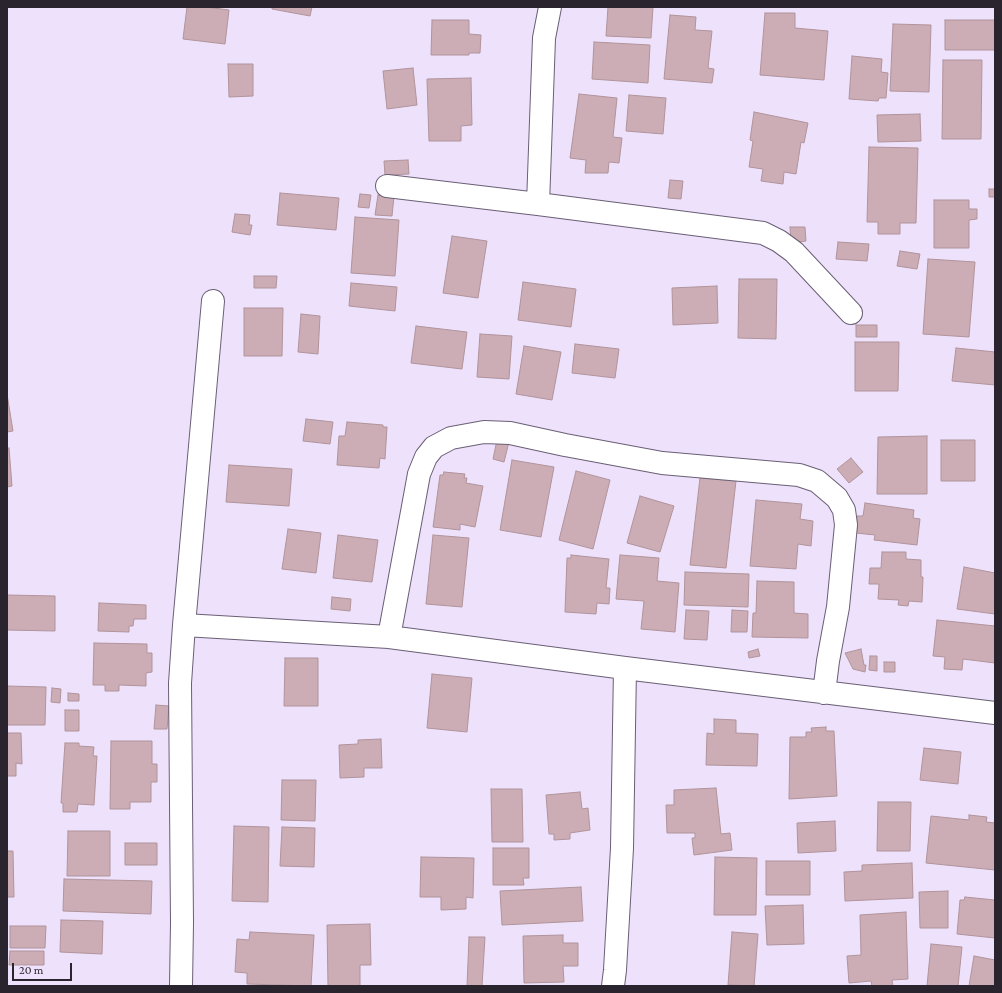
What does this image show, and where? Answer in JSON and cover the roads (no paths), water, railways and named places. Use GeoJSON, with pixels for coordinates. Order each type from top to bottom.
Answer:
{"type":"FeatureCollection","features":[{"type":"Feature","properties":{"kind":"street"},"geometry":{"type":"LineString","coordinates":[[538,204],[544,38],[550,7]]}},
{"type":"Feature","properties":{"kind":"street"},"geometry":{"type":"LineString","coordinates":[[387,186],[763,233],[779,241],[794,252],[851,313]]}},
{"type":"Feature","properties":{"kind":"street"},"geometry":{"type":"LineString","coordinates":[[181,986],[182,923],[180,683],[213,301]]}},
{"type":"Feature","properties":{"kind":"street"},"geometry":{"type":"LineString","coordinates":[[389,637],[419,474],[426,457],[434,447],[451,438],[484,432],[510,434],[662,463],[799,475],[817,481],[838,498],[844,510],[846,525],[838,607],[824,693]]}},
{"type":"Feature","properties":{"kind":"street"},"geometry":{"type":"LineString","coordinates":[[184,625],[389,637],[824,693],[995,713]]}},
{"type":"Feature","properties":{"kind":"street"},"geometry":{"type":"LineString","coordinates":[[613,986],[622,848],[625,668]]}}]}
